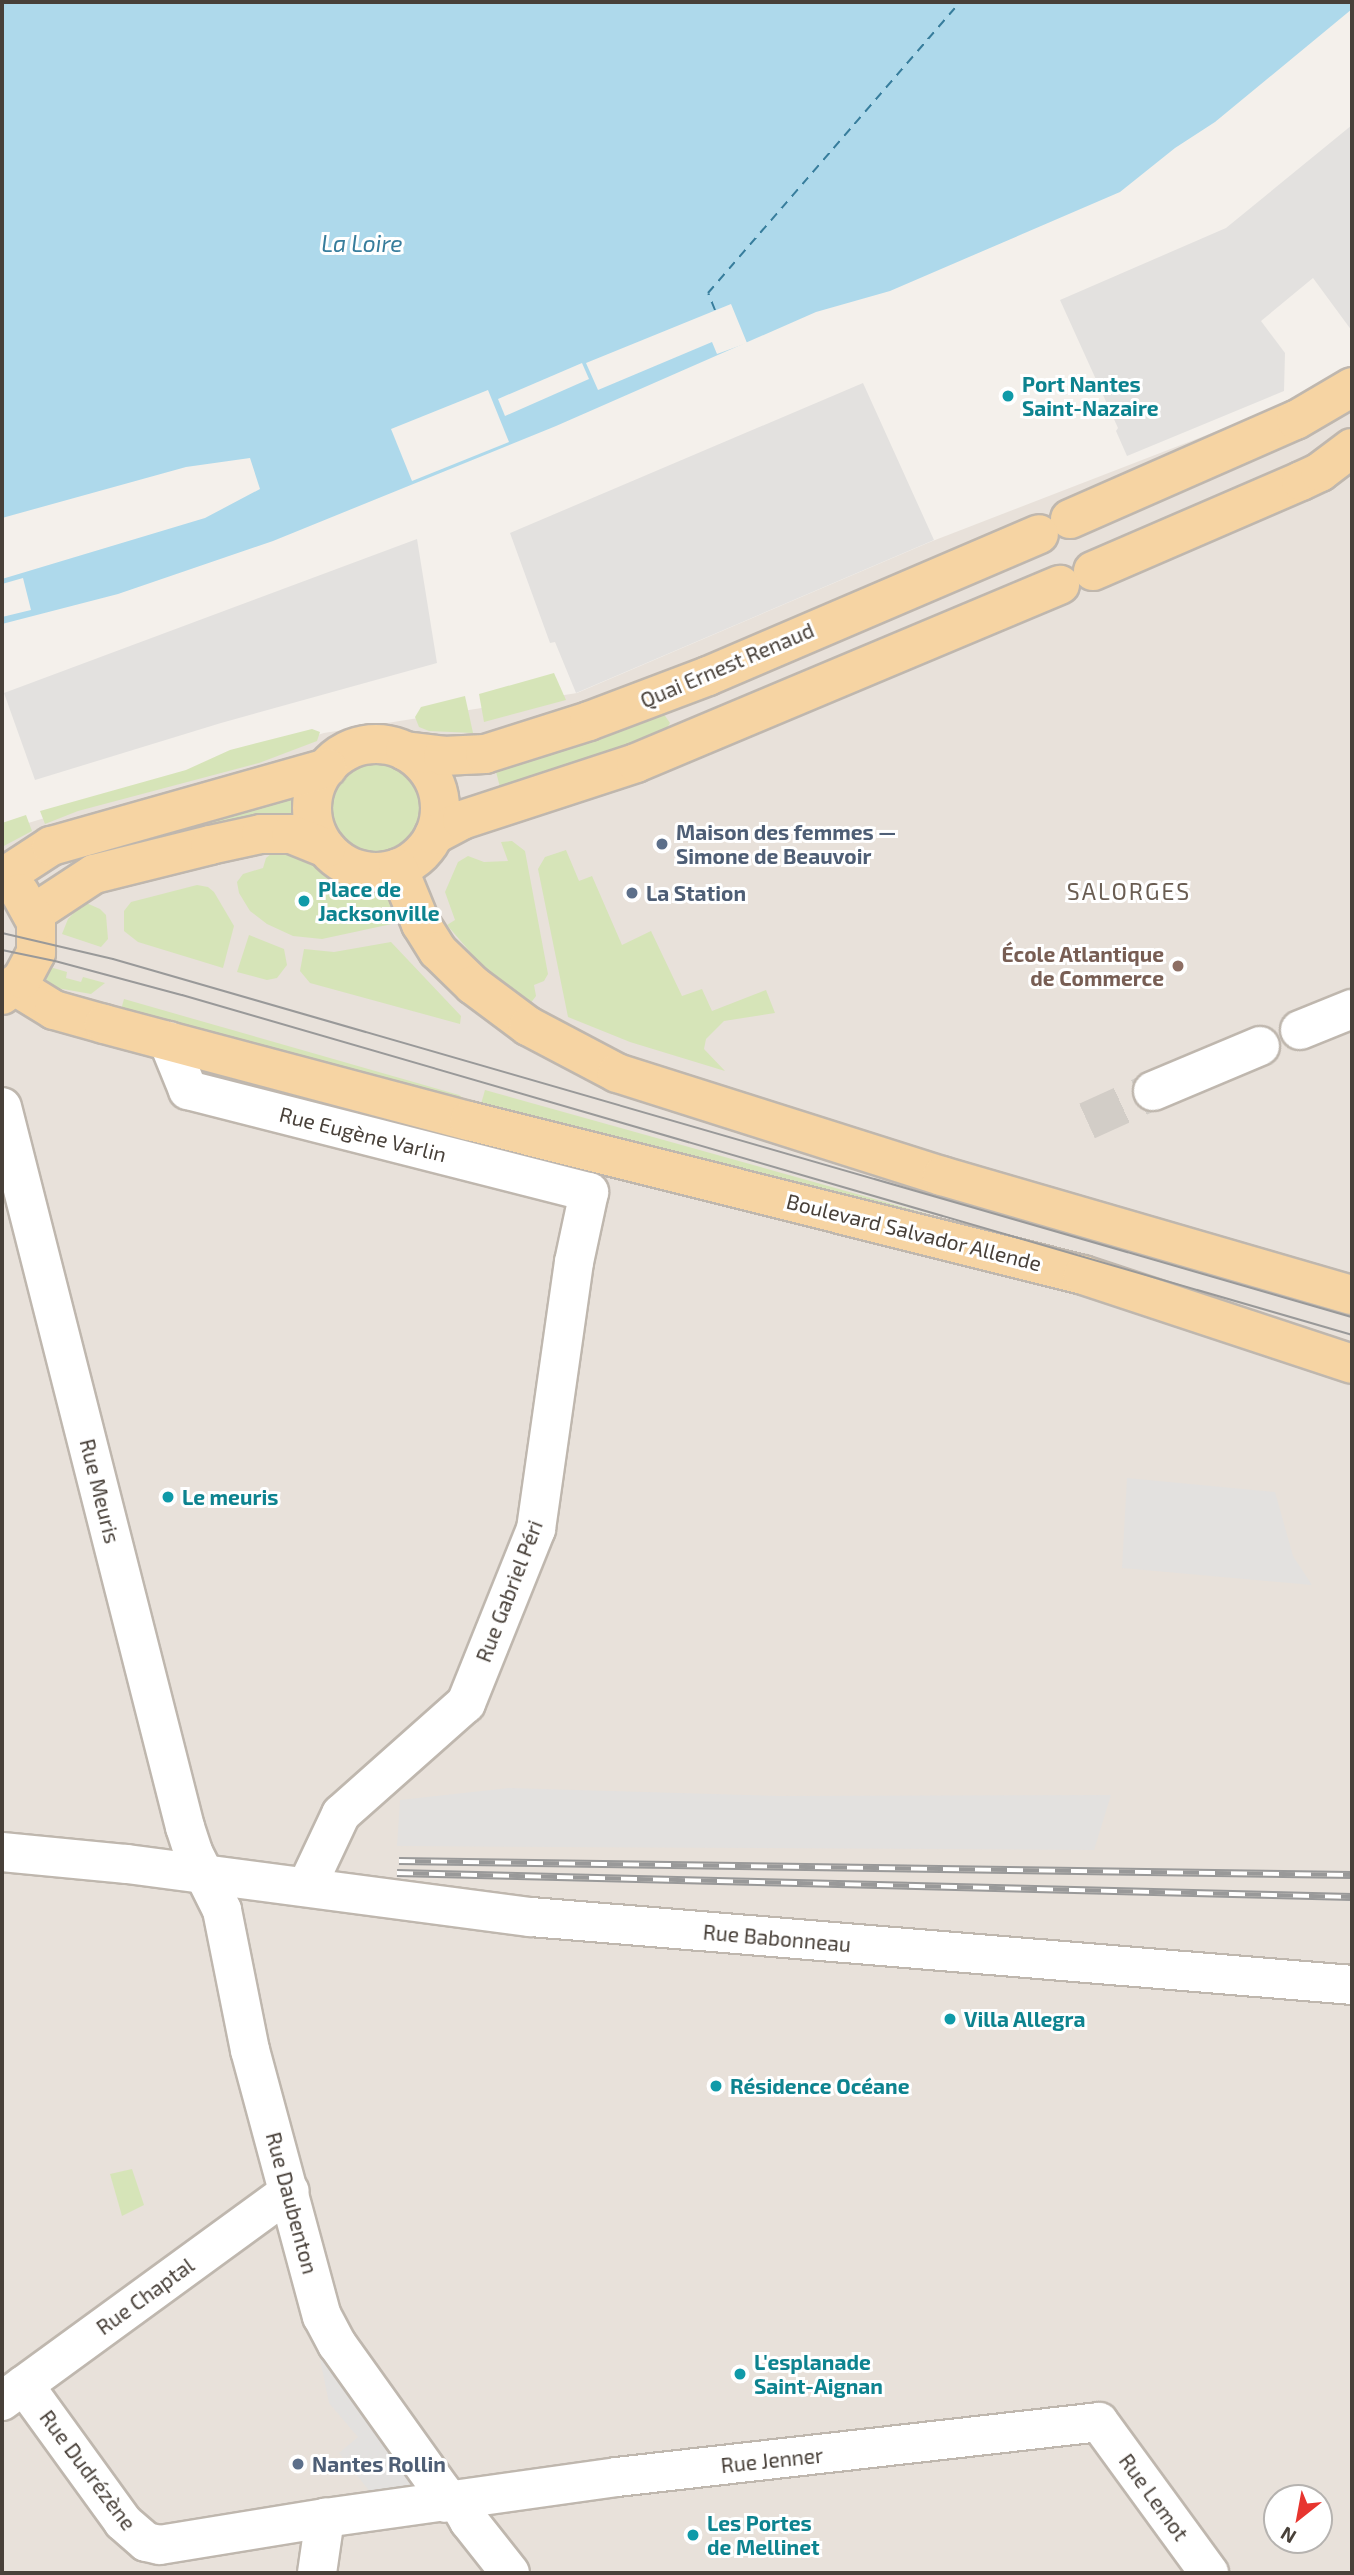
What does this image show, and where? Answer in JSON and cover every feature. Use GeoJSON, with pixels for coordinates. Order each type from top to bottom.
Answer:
{"type":"FeatureCollection","features":[{"type":"Feature","properties":{"kind":"main road","name":"Quai Ernest Renaud"},"geometry":{"type":"LineString","coordinates":[[405,751],[443,756],[485,754],[589,721],[708,676],[1296,420],[1352,388]]}},
{"type":"Feature","properties":{"kind":"main road"},"geometry":{"type":"LineString","coordinates":[[434,835],[462,820],[636,763],[1076,578],[1301,481],[1320,472],[1352,449]]}},
{"type":"Feature","properties":{"kind":"main road"},"geometry":{"type":"LineString","coordinates":[[33,914],[94,874],[261,834],[291,834],[326,848],[355,868],[376,871],[398,868],[422,853],[434,835],[440,811],[436,787],[424,766],[405,751],[383,745],[361,746],[342,754],[327,768],[317,783],[312,808],[317,832],[326,848]]}},
{"type":"Feature","properties":{"kind":"main road"},"geometry":{"type":"LineString","coordinates":[[168,1041],[54,1010],[8,991],[28,971],[36,953],[37,931],[33,914],[24,897],[2,879],[51,846],[327,768]]}},
{"type":"Feature","properties":{"kind":"main road"},"geometry":{"type":"LineString","coordinates":[[398,868],[421,924],[438,951],[472,985],[528,1026],[617,1073],[942,1176],[1352,1295]]}},
{"type":"Feature","properties":{"kind":"main road","name":"Boulevard Salvador Allende"},"geometry":{"type":"LineString","coordinates":[[168,1041],[469,1121],[1083,1275],[1352,1364]]}},
{"type":"Feature","properties":{"kind":"street"},"geometry":{"type":"LineString","coordinates":[[1300,1030],[1352,1009]]}},
{"type":"Feature","properties":{"kind":"street","name":"Rue Eugène Varlin"},"geometry":{"type":"LineString","coordinates":[[168,1041],[188,1090],[589,1192]]}},
{"type":"Feature","properties":{"kind":"street"},"geometry":{"type":"LineString","coordinates":[[1153,1091],[1260,1046]]}},
{"type":"Feature","properties":{"kind":"street","name":"Rue Meuris"},"geometry":{"type":"LineString","coordinates":[[2,1107],[185,1827],[203,1874]]}},
{"type":"Feature","properties":{"kind":"street","name":"Rue Gabriel Péri"},"geometry":{"type":"LineString","coordinates":[[307,1886],[341,1814],[466,1703],[536,1528],[574,1262],[589,1192]]}},
{"type":"Feature","properties":{"kind":"street","name":"Rue Babonneau"},"geometry":{"type":"LineString","coordinates":[[2,1852],[307,1886],[531,1917],[1352,1985]]}},
{"type":"Feature","properties":{"kind":"street","name":"Rue Daubenton"},"geometry":{"type":"LineString","coordinates":[[203,1874],[222,1910],[250,2050],[322,2316],[337,2344],[442,2491],[510,2573]]}},
{"type":"Feature","properties":{"kind":"street","name":"Rue Chaptal"},"geometry":{"type":"LineString","coordinates":[[13,2393],[290,2191]]}},
{"type":"Feature","properties":{"kind":"street","name":"Rue Dudrézène"},"geometry":{"type":"LineString","coordinates":[[13,2393],[122,2522],[145,2542],[160,2545],[325,2518],[452,2502]]}},
{"type":"Feature","properties":{"kind":"street","name":"Rue Jenner"},"geometry":{"type":"LineString","coordinates":[[452,2502],[617,2477],[1099,2422]]}},
{"type":"Feature","properties":{"kind":"street","name":"Rue Lemot"},"geometry":{"type":"LineString","coordinates":[[1099,2422],[1209,2573]]}},
{"type":"Feature","properties":{"kind":"street"},"geometry":{"type":"LineString","coordinates":[[317,2573],[325,2518]]}},
{"type":"Feature","properties":{"kind":"shaded area"},"geometry":{"type":"Polygon","coordinates":[[[1352,125],[1352,331],[1313,278],[1261,321],[1285,353],[1284,391],[1127,456],[1116,431],[1118,428],[1060,300],[1226,228],[1352,125]]]}},
{"type":"Feature","properties":{"kind":"shaded area"},"geometry":{"type":"Polygon","coordinates":[[[1352,367],[1352,2573],[2,2573],[2,831],[324,733],[577,693],[930,542],[1297,400],[1352,367]]]}},
{"type":"Feature","properties":{"kind":"shaded area"},"geometry":{"type":"Polygon","coordinates":[[[863,383],[934,540],[576,693],[555,642],[550,643],[510,533],[863,383]]]}},
{"type":"Feature","properties":{"kind":"shaded area"},"geometry":{"type":"Polygon","coordinates":[[[417,539],[437,663],[221,723],[35,780],[4,693],[417,539]]]}},
{"type":"Feature","properties":{"kind":"shaded area"},"geometry":{"type":"Polygon","coordinates":[[[1127,1478],[1275,1492],[1293,1556],[1312,1585],[1122,1568],[1127,1478]]]}},
{"type":"Feature","properties":{"kind":"shaded area"},"geometry":{"type":"Polygon","coordinates":[[[509,1788],[778,1796],[1111,1795],[1094,1850],[397,1846],[400,1800],[509,1788]]]}},
{"type":"Feature","properties":{"kind":"shaded area"},"geometry":{"type":"Polygon","coordinates":[[[315,2334],[425,2488],[375,2498],[339,2453],[358,2437],[329,2403],[315,2334]]]}},
{"type":"Feature","properties":{"kind":"green space"},"geometry":{"type":"Polygon","coordinates":[[[554,673],[566,700],[484,722],[479,694],[554,673]]]}},
{"type":"Feature","properties":{"kind":"green space"},"geometry":{"type":"Polygon","coordinates":[[[465,696],[473,733],[429,731],[419,727],[415,717],[421,707],[465,696]]]}},
{"type":"Feature","properties":{"kind":"green space"},"geometry":{"type":"Polygon","coordinates":[[[663,713],[670,723],[664,733],[501,791],[495,768],[663,713]]]}},
{"type":"Feature","properties":{"kind":"green space"},"geometry":{"type":"Polygon","coordinates":[[[312,729],[320,732],[317,741],[259,763],[78,811],[45,824],[40,811],[186,770],[230,750],[312,729]]]}},
{"type":"Feature","properties":{"kind":"green space"},"geometry":{"type":"Polygon","coordinates":[[[377,764],[394,768],[409,778],[419,793],[423,810],[419,827],[409,842],[394,852],[377,856],[360,852],[345,842],[335,827],[331,810],[335,793],[345,778],[360,768],[377,764]]]}},
{"type":"Feature","properties":{"kind":"green space"},"geometry":{"type":"Polygon","coordinates":[[[295,795],[292,814],[273,815],[74,867],[68,855],[295,795]]]}},
{"type":"Feature","properties":{"kind":"green space"},"geometry":{"type":"Polygon","coordinates":[[[26,815],[32,831],[2,847],[2,823],[26,815]]]}},
{"type":"Feature","properties":{"kind":"green space"},"geometry":{"type":"Polygon","coordinates":[[[512,841],[525,851],[548,974],[544,981],[534,985],[536,996],[530,1004],[483,967],[447,925],[455,920],[445,892],[458,862],[468,856],[484,862],[508,861],[501,842],[512,841]]]}},
{"type":"Feature","properties":{"kind":"green space"},"geometry":{"type":"Polygon","coordinates":[[[276,850],[307,857],[327,876],[350,889],[388,894],[401,922],[322,939],[293,936],[267,924],[250,911],[239,893],[237,882],[243,874],[263,868],[266,858],[276,850]]]}},
{"type":"Feature","properties":{"kind":"green space"},"geometry":{"type":"Polygon","coordinates":[[[566,850],[579,881],[592,876],[622,945],[651,931],[682,996],[702,989],[712,1011],[766,990],[775,1013],[724,1021],[706,1039],[704,1049],[725,1071],[630,1042],[568,1017],[538,869],[545,857],[566,850]]]}},
{"type":"Feature","properties":{"kind":"green space"},"geometry":{"type":"Polygon","coordinates":[[[197,885],[208,887],[214,892],[234,926],[223,968],[138,942],[124,931],[124,911],[131,902],[197,885]]]}},
{"type":"Feature","properties":{"kind":"green space"},"geometry":{"type":"Polygon","coordinates":[[[84,902],[100,909],[106,915],[108,939],[101,947],[62,934],[68,919],[84,902]]]}},
{"type":"Feature","properties":{"kind":"green space"},"geometry":{"type":"Polygon","coordinates":[[[249,935],[284,949],[287,965],[277,978],[267,980],[237,972],[249,935]]]}},
{"type":"Feature","properties":{"kind":"green space"},"geometry":{"type":"Polygon","coordinates":[[[391,942],[461,1016],[460,1024],[310,983],[300,971],[304,949],[334,952],[391,942]]]}},
{"type":"Feature","properties":{"kind":"green space"},"geometry":{"type":"Polygon","coordinates":[[[50,967],[67,972],[66,978],[81,982],[83,977],[105,983],[91,994],[57,988],[54,996],[44,986],[50,967]]]}},
{"type":"Feature","properties":{"kind":"green space"},"geometry":{"type":"Polygon","coordinates":[[[124,999],[459,1095],[464,1099],[463,1107],[119,1017],[124,999]]]}},
{"type":"Feature","properties":{"kind":"green space"},"geometry":{"type":"Polygon","coordinates":[[[485,1090],[960,1223],[957,1236],[479,1111],[485,1090]]]}},
{"type":"Feature","properties":{"kind":"green space"},"geometry":{"type":"Polygon","coordinates":[[[132,2169],[144,2205],[122,2216],[110,2174],[132,2169]]]}},
{"type":"Feature","properties":{"kind":"water","name":"La Loire"},"geometry":{"type":"Polygon","coordinates":[[[2,2],[1352,2],[1352,9],[1215,122],[1175,148],[1120,192],[890,291],[816,312],[556,426],[273,541],[118,594],[2,624],[2,579],[205,518],[260,489],[250,458],[186,467],[2,518],[2,2]]]}},
{"type":"Feature","properties":{"kind":"pier"},"geometry":{"type":"Polygon","coordinates":[[[731,304],[747,343],[717,354],[712,342],[598,390],[586,363],[731,304]]]}},
{"type":"Feature","properties":{"kind":"pier"},"geometry":{"type":"Polygon","coordinates":[[[582,363],[589,379],[505,416],[498,399],[582,363]]]}},
{"type":"Feature","properties":{"kind":"pier"},"geometry":{"type":"Polygon","coordinates":[[[488,390],[509,442],[412,481],[391,429],[488,390]]]}},
{"type":"Feature","properties":{"kind":"pier"},"geometry":{"type":"Polygon","coordinates":[[[23,578],[31,610],[2,617],[2,584],[23,578]]]}},
{"type":"Feature","properties":{"kind":"ferry route"},"geometry":{"type":"LineString","coordinates":[[715,310],[708,293],[960,2]]}},
{"type":"Feature","properties":{"kind":"tunnel"},"geometry":{"type":"LineString","coordinates":[[1087,1121],[1153,1091]]}},
{"type":"Feature","properties":{"kind":"tram line"},"geometry":{"type":"LineString","coordinates":[[2,933],[113,959],[1352,1317]]}},
{"type":"Feature","properties":{"kind":"tram line"},"geometry":{"type":"LineString","coordinates":[[2,950],[55,961],[182,995],[1352,1335]]}},
{"type":"Feature","properties":{"kind":"railway"},"geometry":{"type":"LineString","coordinates":[[399,1861],[1352,1875]]}},
{"type":"Feature","properties":{"kind":"railway"},"geometry":{"type":"LineString","coordinates":[[397,1873],[1352,1897]]}},
{"type":"Feature","properties":{"kind":"place","name":"Port Nantes Saint-Nazaire"},"geometry":{"type":"Point","coordinates":[1008,396]}},
{"type":"Feature","properties":{"kind":"place","name":"Maison des femmes — Simone de Beauvoir"},"geometry":{"type":"Point","coordinates":[662,844]}},
{"type":"Feature","properties":{"kind":"place","name":"La Station"},"geometry":{"type":"Point","coordinates":[632,893]}},
{"type":"Feature","properties":{"kind":"place","name":"Place de Jacksonville"},"geometry":{"type":"Point","coordinates":[304,901]}},
{"type":"Feature","properties":{"kind":"place","name":"École Atlantique de Commerce"},"geometry":{"type":"Point","coordinates":[1178,966]}},
{"type":"Feature","properties":{"kind":"place","name":"Le meuris"},"geometry":{"type":"Point","coordinates":[168,1497]}},
{"type":"Feature","properties":{"kind":"place","name":"Villa Allegra"},"geometry":{"type":"Point","coordinates":[950,2019]}},
{"type":"Feature","properties":{"kind":"place","name":"Résidence Océane"},"geometry":{"type":"Point","coordinates":[716,2086]}},
{"type":"Feature","properties":{"kind":"place","name":"L'esplanade Saint-Aignan"},"geometry":{"type":"Point","coordinates":[740,2374]}},
{"type":"Feature","properties":{"kind":"place","name":"Nantes Rollin"},"geometry":{"type":"Point","coordinates":[298,2464]}},
{"type":"Feature","properties":{"kind":"place","name":"Les Portes de Mellinet"},"geometry":{"type":"Point","coordinates":[693,2535]}},
{"type":"Feature","properties":{"kind":"district","name":"SALORGES"},"geometry":{"type":"Point","coordinates":[1129,891]}}]}
